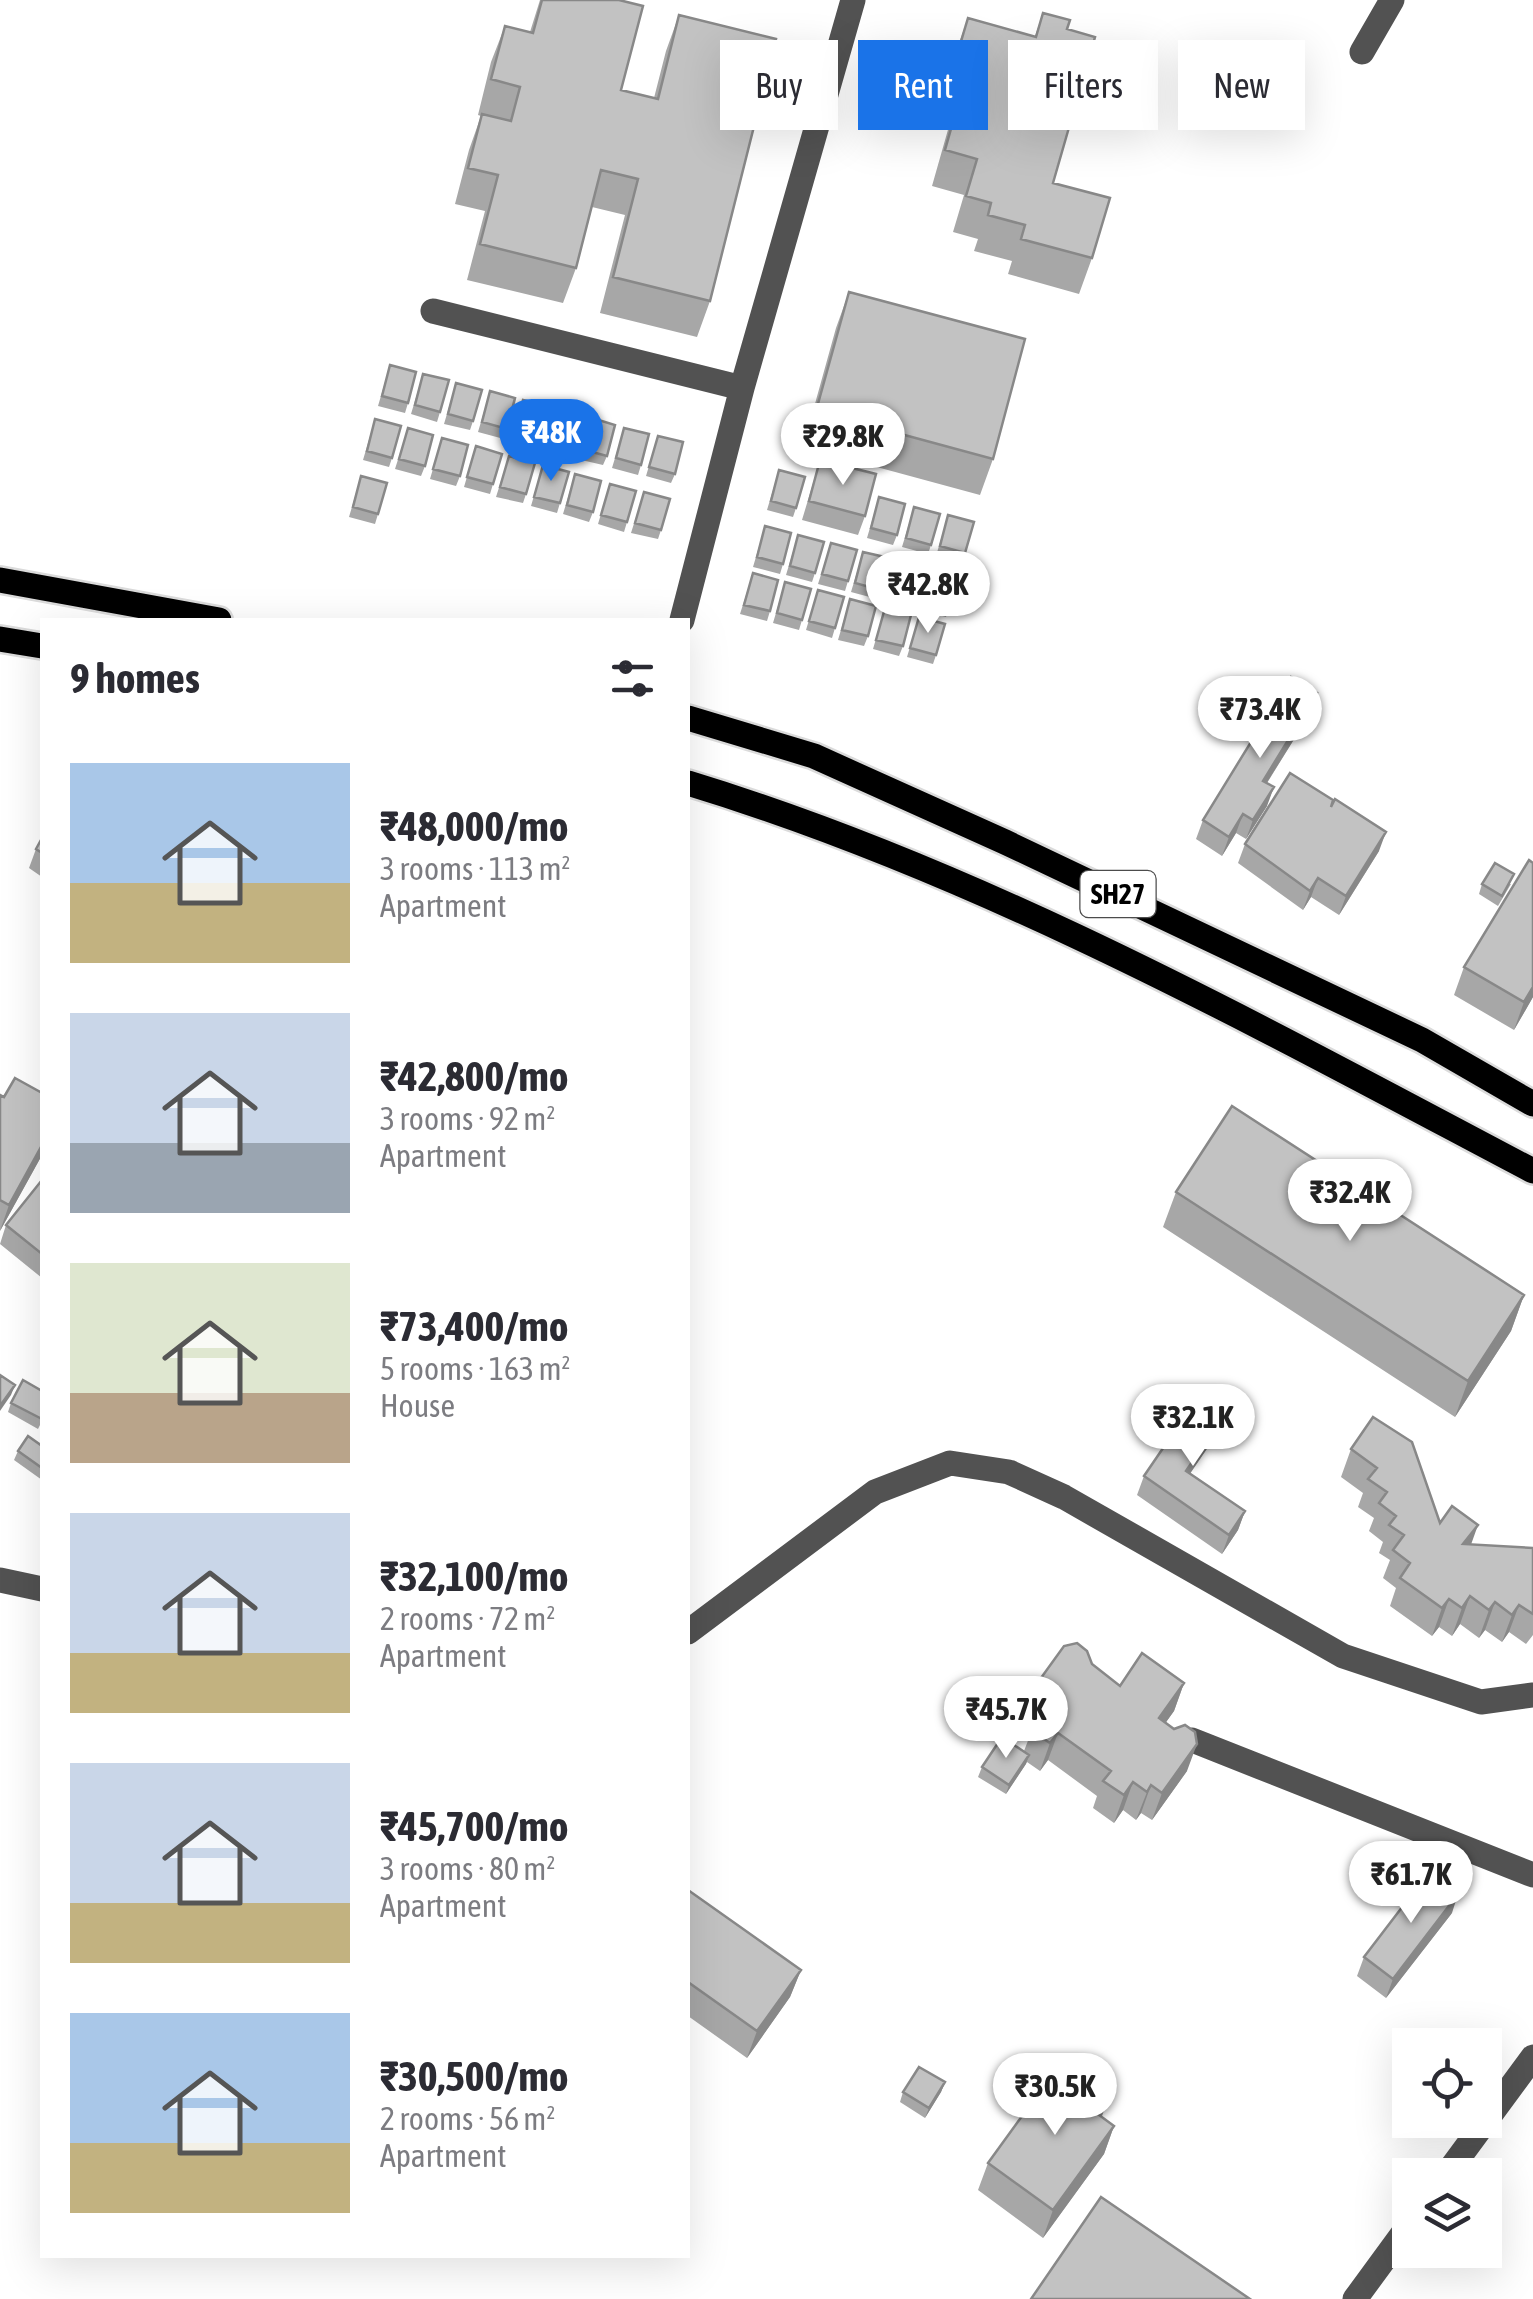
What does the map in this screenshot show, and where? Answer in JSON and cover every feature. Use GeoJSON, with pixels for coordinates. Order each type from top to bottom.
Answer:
{"type":"FeatureCollection","features":[{"type":"Feature","properties":{"kind":"main road"},"geometry":{"type":"LineString","coordinates":[[0,580],[208,618]]}},
{"type":"Feature","properties":{"kind":"main road"},"geometry":{"type":"LineString","coordinates":[[0,638],[40,646]]}},
{"type":"Feature","properties":{"kind":"main road","name":"SH27"},"geometry":{"type":"LineString","coordinates":[[690,719],[814,756],[1005,842],[1405,1032],[1533,1104]]}},
{"type":"Feature","properties":{"kind":"main road","name":"SH27"},"geometry":{"type":"LineString","coordinates":[[690,784],[806,819],[1028,915],[1281,1038],[1533,1172]]}},
{"type":"Feature","properties":{"kind":"street"},"geometry":{"type":"LineString","coordinates":[[683,618],[742,388],[853,0]]}},
{"type":"Feature","properties":{"kind":"street"},"geometry":{"type":"LineString","coordinates":[[1362,52],[1392,0]]}},
{"type":"Feature","properties":{"kind":"street"},"geometry":{"type":"LineString","coordinates":[[432,310],[742,388]]}},
{"type":"Feature","properties":{"kind":"street"},"geometry":{"type":"LineString","coordinates":[[690,1631],[875,1492],[950,1464],[1009,1472],[1064,1498],[1344,1656],[1481,1702],[1533,1694]]}},
{"type":"Feature","properties":{"kind":"street"},"geometry":{"type":"LineString","coordinates":[[0,1580],[40,1589]]}},
{"type":"Feature","properties":{"kind":"street"},"geometry":{"type":"LineString","coordinates":[[1192,1740],[1533,1875]]}},
{"type":"Feature","properties":{"kind":"street"},"geometry":{"type":"LineString","coordinates":[[1459,2158],[1533,2057]]}},
{"type":"Feature","properties":{"kind":"street"},"geometry":{"type":"LineString","coordinates":[[1355,2299],[1392,2249]]}},
{"type":"Feature","properties":{"kind":"building"},"geometry":{"type":"Polygon","coordinates":[[[542,0],[619,0],[643,6],[621,90],[658,99],[679,15],[776,39],[720,40],[720,130],[753,130],[710,301],[613,277],[638,179],[601,170],[576,268],[480,244],[498,175],[468,168],[482,114],[511,121],[520,87],[491,79],[505,26],[533,33],[542,0]]]}},
{"type":"Feature","properties":{"kind":"building"},"geometry":{"type":"Polygon","coordinates":[[[1043,13],[1070,20],[1067,29],[1095,37],[1008,40],[1008,130],[1068,130],[1053,183],[1110,198],[1092,258],[1021,239],[1025,225],[988,215],[991,203],[966,196],[977,159],[945,150],[951,130],[988,130],[988,40],[961,40],[968,18],[1036,37],[1043,13]]]}},
{"type":"Feature","properties":{"kind":"building"},"geometry":{"type":"Polygon","coordinates":[[[849,292],[1025,339],[993,459],[816,411],[849,292]]]}},
{"type":"Feature","properties":{"kind":"building"},"geometry":{"type":"Polygon","coordinates":[[[390,365],[416,372],[408,403],[382,396],[390,365]]]}},
{"type":"Feature","properties":{"kind":"building"},"geometry":{"type":"Polygon","coordinates":[[[423,374],[449,380],[440,412],[415,405],[423,374]]]}},
{"type":"Feature","properties":{"kind":"building"},"geometry":{"type":"Polygon","coordinates":[[[456,383],[482,390],[473,421],[448,414],[456,383]]]}},
{"type":"Feature","properties":{"kind":"building"},"geometry":{"type":"Polygon","coordinates":[[[490,391],[515,398],[507,429],[482,422],[490,391]]]}},
{"type":"Feature","properties":{"kind":"building"},"geometry":{"type":"Polygon","coordinates":[[[523,400],[550,407],[541,438],[515,431],[523,400]]]}},
{"type":"Feature","properties":{"kind":"building"},"geometry":{"type":"Polygon","coordinates":[[[557,409],[582,416],[575,447],[548,440],[557,409]]]}},
{"type":"Feature","properties":{"kind":"building"},"geometry":{"type":"Polygon","coordinates":[[[589,417],[615,425],[607,456],[581,449],[589,417]]]}},
{"type":"Feature","properties":{"kind":"building"},"geometry":{"type":"Polygon","coordinates":[[[375,419],[401,426],[392,458],[367,451],[375,419]]]}},
{"type":"Feature","properties":{"kind":"building"},"geometry":{"type":"Polygon","coordinates":[[[408,428],[433,435],[425,466],[399,459],[408,428]]]}},
{"type":"Feature","properties":{"kind":"building"},"geometry":{"type":"Polygon","coordinates":[[[624,428],[649,434],[641,465],[616,458],[624,428]]]}},
{"type":"Feature","properties":{"kind":"building"},"geometry":{"type":"Polygon","coordinates":[[[658,436],[683,442],[675,474],[649,467],[658,436]]]}},
{"type":"Feature","properties":{"kind":"building"},"geometry":{"type":"Polygon","coordinates":[[[442,438],[468,445],[460,476],[433,469],[442,438]]]}},
{"type":"Feature","properties":{"kind":"building"},"geometry":{"type":"Polygon","coordinates":[[[476,446],[502,454],[493,484],[467,477],[476,446]]]}},
{"type":"Feature","properties":{"kind":"building"},"geometry":{"type":"Polygon","coordinates":[[[509,456],[535,463],[526,494],[500,487],[509,456]]]}},
{"type":"Feature","properties":{"kind":"building"},"geometry":{"type":"Polygon","coordinates":[[[820,460],[876,474],[865,516],[809,501],[820,460]]]}},
{"type":"Feature","properties":{"kind":"building"},"geometry":{"type":"Polygon","coordinates":[[[543,465],[569,472],[560,503],[534,497],[543,465]]]}},
{"type":"Feature","properties":{"kind":"building"},"geometry":{"type":"Polygon","coordinates":[[[779,470],[805,477],[796,508],[771,501],[779,470]]]}},
{"type":"Feature","properties":{"kind":"building"},"geometry":{"type":"Polygon","coordinates":[[[575,474],[601,481],[593,512],[567,505],[575,474]]]}},
{"type":"Feature","properties":{"kind":"building"},"geometry":{"type":"Polygon","coordinates":[[[361,476],[387,483],[378,514],[353,507],[361,476]]]}},
{"type":"Feature","properties":{"kind":"building"},"geometry":{"type":"Polygon","coordinates":[[[610,484],[636,491],[627,522],[601,515],[610,484]]]}},
{"type":"Feature","properties":{"kind":"building"},"geometry":{"type":"Polygon","coordinates":[[[644,492],[670,499],[661,530],[635,523],[644,492]]]}},
{"type":"Feature","properties":{"kind":"building"},"geometry":{"type":"Polygon","coordinates":[[[879,497],[905,504],[897,535],[871,528],[879,497]]]}},
{"type":"Feature","properties":{"kind":"building"},"geometry":{"type":"Polygon","coordinates":[[[914,507],[940,514],[931,545],[906,538],[914,507]]]}},
{"type":"Feature","properties":{"kind":"building"},"geometry":{"type":"Polygon","coordinates":[[[948,515],[974,522],[965,553],[940,546],[948,515]]]}},
{"type":"Feature","properties":{"kind":"building"},"geometry":{"type":"Polygon","coordinates":[[[765,526],[791,533],[783,564],[757,557],[765,526]]]}},
{"type":"Feature","properties":{"kind":"building"},"geometry":{"type":"Polygon","coordinates":[[[798,535],[824,542],[815,573],[790,566],[798,535]]]}},
{"type":"Feature","properties":{"kind":"building"},"geometry":{"type":"Polygon","coordinates":[[[831,543],[857,550],[848,581],[822,574],[831,543]]]}},
{"type":"Feature","properties":{"kind":"building"},"geometry":{"type":"Polygon","coordinates":[[[863,552],[889,558],[880,590],[855,583],[863,552]]]}},
{"type":"Feature","properties":{"kind":"building"},"geometry":{"type":"Polygon","coordinates":[[[898,561],[923,568],[916,599],[889,592],[898,561]]]}},
{"type":"Feature","properties":{"kind":"building"},"geometry":{"type":"Polygon","coordinates":[[[932,569],[958,577],[949,608],[923,601],[932,569]]]}},
{"type":"Feature","properties":{"kind":"building"},"geometry":{"type":"Polygon","coordinates":[[[753,573],[778,580],[770,611],[744,605],[753,573]]]}},
{"type":"Feature","properties":{"kind":"building"},"geometry":{"type":"Polygon","coordinates":[[[785,582],[811,589],[802,620],[777,613],[785,582]]]}},
{"type":"Feature","properties":{"kind":"building"},"geometry":{"type":"Polygon","coordinates":[[[818,590],[844,597],[835,628],[809,621],[818,590]]]}},
{"type":"Feature","properties":{"kind":"building"},"geometry":{"type":"Polygon","coordinates":[[[850,599],[876,606],[868,636],[842,630],[850,599]]]}},
{"type":"Feature","properties":{"kind":"building"},"geometry":{"type":"Polygon","coordinates":[[[885,608],[911,615],[903,646],[876,640],[885,608]]]}},
{"type":"Feature","properties":{"kind":"building"},"geometry":{"type":"Polygon","coordinates":[[[919,617],[945,624],[936,655],[910,648],[919,617]]]}},
{"type":"Feature","properties":{"kind":"building"},"geometry":{"type":"Polygon","coordinates":[[[1291,677],[1317,693],[1263,781],[1274,787],[1253,820],[1243,814],[1229,837],[1203,820],[1291,677]]]}},
{"type":"Feature","properties":{"kind":"building"},"geometry":{"type":"Polygon","coordinates":[[[1290,773],[1333,800],[1331,807],[1335,799],[1386,832],[1346,896],[1318,878],[1310,891],[1245,844],[1290,773]]]}},
{"type":"Feature","properties":{"kind":"building"},"geometry":{"type":"Polygon","coordinates":[[[1529,860],[1533,863],[1533,987],[1524,1002],[1464,967],[1529,860]]]}},
{"type":"Feature","properties":{"kind":"building"},"geometry":{"type":"Polygon","coordinates":[[[1495,863],[1514,874],[1502,896],[1482,884],[1495,863]]]}},
{"type":"Feature","properties":{"kind":"building"},"geometry":{"type":"Polygon","coordinates":[[[15,1078],[40,1092],[40,1149],[9,1205],[0,1200],[0,1095],[4,1097],[15,1078]]]}},
{"type":"Feature","properties":{"kind":"building"},"geometry":{"type":"Polygon","coordinates":[[[1232,1106],[1524,1295],[1468,1381],[1176,1192],[1232,1106]]]}},
{"type":"Feature","properties":{"kind":"building"},"geometry":{"type":"Polygon","coordinates":[[[40,1182],[40,1252],[6,1225],[40,1182]]]}},
{"type":"Feature","properties":{"kind":"building"},"geometry":{"type":"Polygon","coordinates":[[[0,1375],[15,1385],[0,1406],[0,1375]]]}},
{"type":"Feature","properties":{"kind":"building"},"geometry":{"type":"Polygon","coordinates":[[[23,1380],[40,1390],[40,1418],[11,1403],[23,1380]]]}},
{"type":"Feature","properties":{"kind":"building"},"geometry":{"type":"Polygon","coordinates":[[[1198,1397],[1224,1415],[1186,1471],[1245,1511],[1229,1535],[1144,1476],[1198,1397]]]}},
{"type":"Feature","properties":{"kind":"building"},"geometry":{"type":"Polygon","coordinates":[[[1373,1417],[1412,1442],[1440,1523],[1452,1506],[1478,1525],[1463,1544],[1533,1548],[1533,1614],[1519,1605],[1512,1615],[1495,1602],[1489,1610],[1470,1596],[1462,1608],[1449,1599],[1442,1608],[1400,1578],[1410,1563],[1393,1550],[1404,1535],[1389,1525],[1396,1516],[1379,1503],[1387,1492],[1368,1479],[1377,1468],[1351,1449],[1373,1417]]]}},
{"type":"Feature","properties":{"kind":"building"},"geometry":{"type":"Polygon","coordinates":[[[28,1436],[40,1445],[40,1467],[18,1451],[28,1436]]]}},
{"type":"Feature","properties":{"kind":"building"},"geometry":{"type":"Polygon","coordinates":[[[1077,1643],[1087,1651],[1092,1664],[1120,1686],[1142,1653],[1184,1683],[1159,1718],[1174,1729],[1185,1725],[1195,1732],[1197,1744],[1162,1793],[1151,1785],[1147,1792],[1133,1782],[1124,1795],[1103,1781],[1111,1771],[1058,1733],[1050,1743],[1032,1731],[1043,1714],[1031,1705],[1034,1700],[1028,1696],[1064,1646],[1077,1643]]]}},
{"type":"Feature","properties":{"kind":"building"},"geometry":{"type":"Polygon","coordinates":[[[1002,1737],[1029,1755],[1009,1785],[982,1767],[1002,1737]]]}},
{"type":"Feature","properties":{"kind":"building"},"geometry":{"type":"Polygon","coordinates":[[[1429,1872],[1458,1894],[1393,1979],[1364,1957],[1429,1872]]]}},
{"type":"Feature","properties":{"kind":"building"},"geometry":{"type":"Polygon","coordinates":[[[690,1891],[801,1970],[757,2031],[690,1983],[690,1891]]]}},
{"type":"Feature","properties":{"kind":"building"},"geometry":{"type":"Polygon","coordinates":[[[1081,2066],[1112,2088],[1095,2112],[1114,2126],[1053,2210],[988,2163],[1049,2079],[1064,2089],[1081,2066]]]}},
{"type":"Feature","properties":{"kind":"building"},"geometry":{"type":"Polygon","coordinates":[[[919,2067],[945,2082],[929,2108],[903,2092],[919,2067]]]}},
{"type":"Feature","properties":{"kind":"building"},"geometry":{"type":"Polygon","coordinates":[[[1101,2197],[1250,2299],[1031,2299],[1101,2197]]]}}]}
